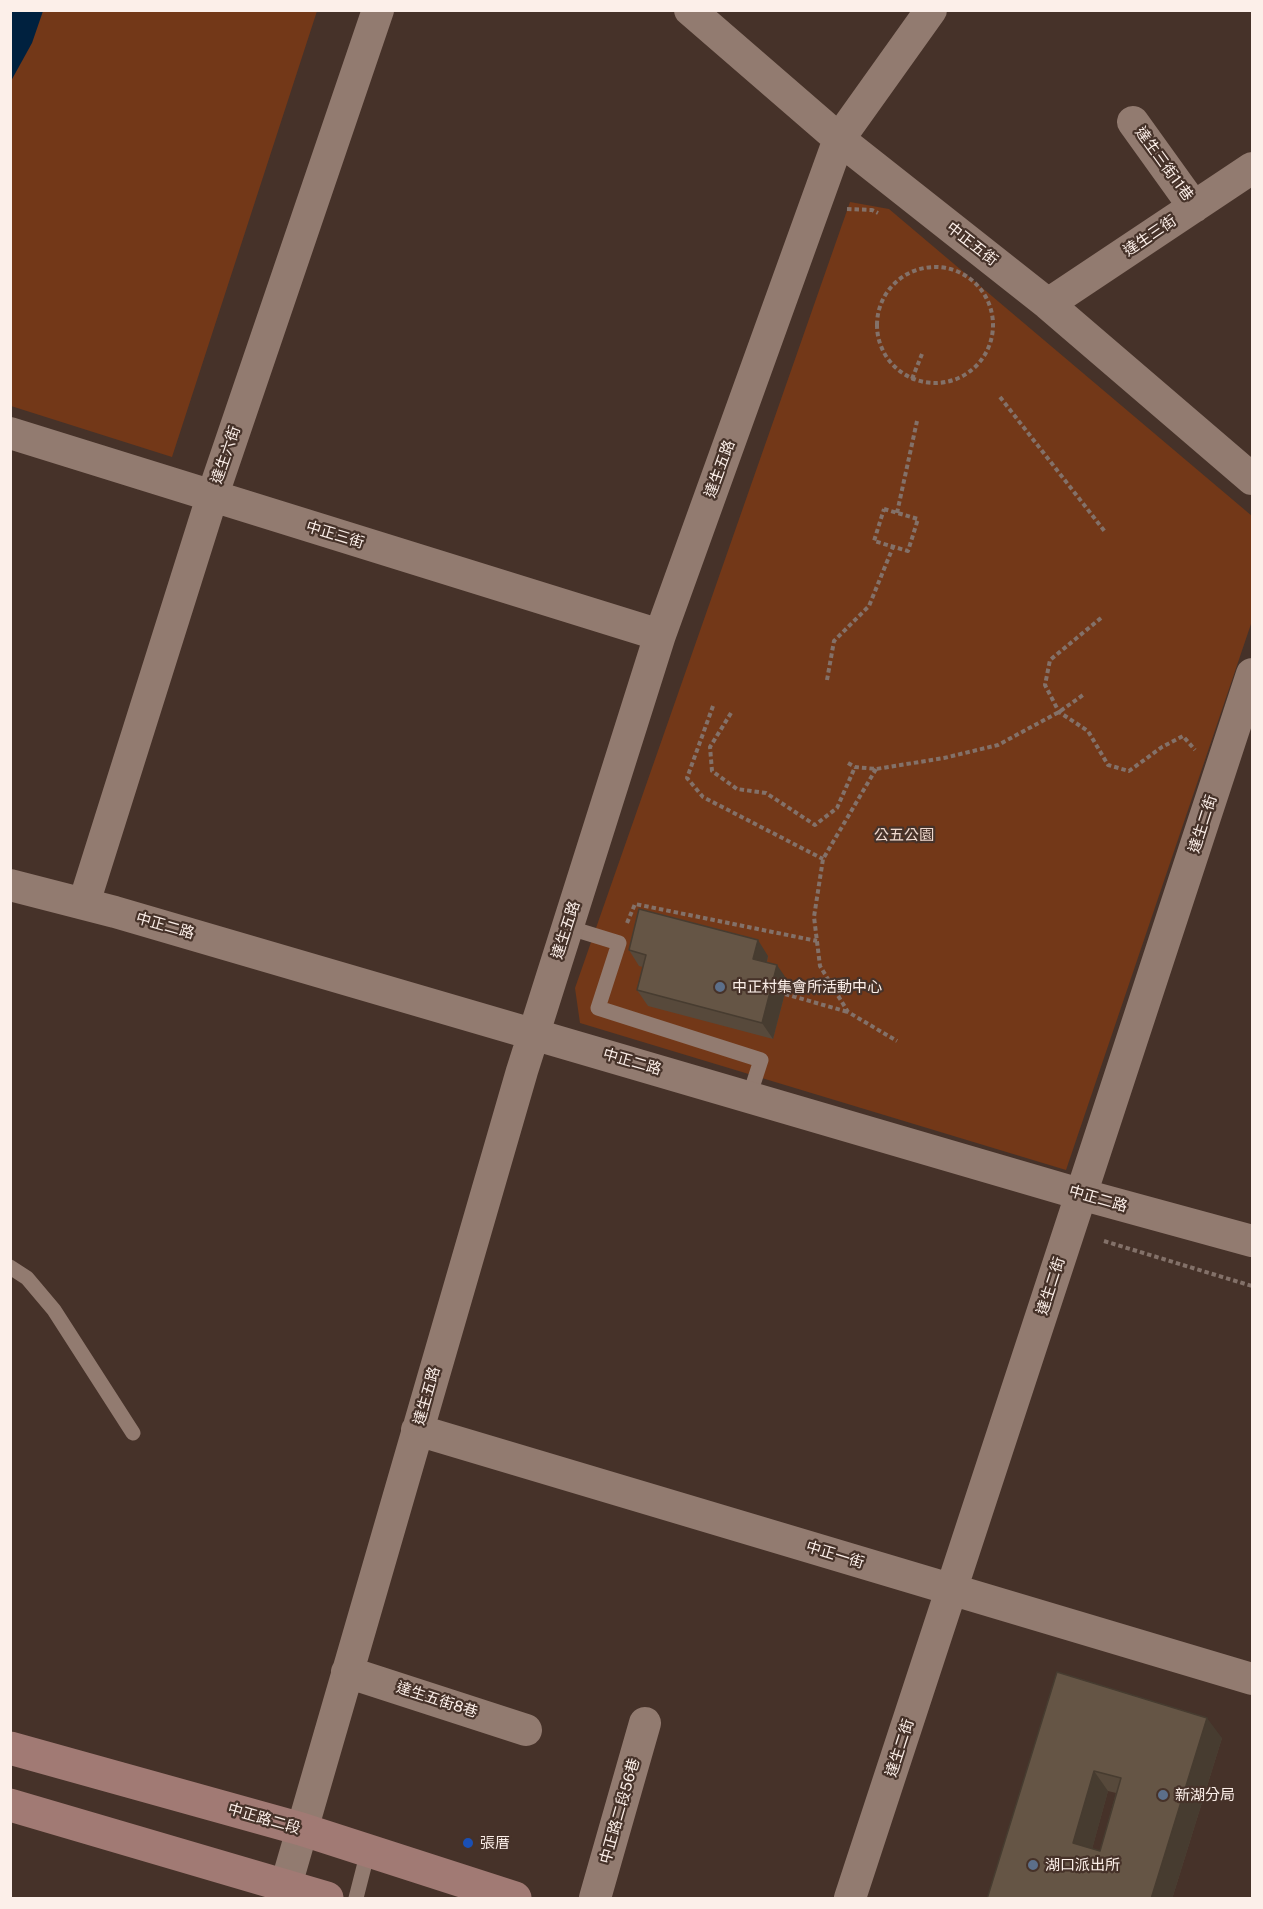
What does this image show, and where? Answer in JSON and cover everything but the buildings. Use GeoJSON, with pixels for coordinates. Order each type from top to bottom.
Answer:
{"type":"FeatureCollection","features":[{"type":"Feature","properties":{"kind":"main road","name":"中正路二段"},"geometry":{"type":"LineString","coordinates":[[10,1748],[301,1829],[515,1899]]}},
{"type":"Feature","properties":{"kind":"main road"},"geometry":{"type":"LineString","coordinates":[[10,1805],[327,1899]]}},
{"type":"Feature","properties":{"kind":"street","name":"達生六街"},"geometry":{"type":"LineString","coordinates":[[84,903],[212,497],[378,10]]}},
{"type":"Feature","properties":{"kind":"street","name":"中正五街"},"geometry":{"type":"LineString","coordinates":[[690,10],[839,139],[1048,304],[1252,479]]}},
{"type":"Feature","properties":{"kind":"street","name":"達生五路"},"geometry":{"type":"LineString","coordinates":[[286,1885],[533,1034],[660,635],[839,139],[931,10]]}},
{"type":"Feature","properties":{"kind":"street","name":"達生三街11巷"},"geometry":{"type":"LineString","coordinates":[[1133,122],[1194,207]]}},
{"type":"Feature","properties":{"kind":"street","name":"達生三街"},"geometry":{"type":"LineString","coordinates":[[1048,304],[1252,168]]}},
{"type":"Feature","properties":{"kind":"street","name":"中正三街"},"geometry":{"type":"LineString","coordinates":[[10,433],[660,635]]}},
{"type":"Feature","properties":{"kind":"street","name":"達生二街"},"geometry":{"type":"LineString","coordinates":[[850,1899],[1252,674]]}},
{"type":"Feature","properties":{"kind":"street","name":"中正二路"},"geometry":{"type":"LineString","coordinates":[[10,885],[84,903],[1080,1194],[1252,1241]]}},
{"type":"Feature","properties":{"kind":"street","name":"中正一街"},"geometry":{"type":"LineString","coordinates":[[417,1430],[1252,1679]]}},
{"type":"Feature","properties":{"kind":"street","name":"達生五街8巷"},"geometry":{"type":"LineString","coordinates":[[347,1672],[526,1730]]}},
{"type":"Feature","properties":{"kind":"street","name":"中正路二段56巷"},"geometry":{"type":"LineString","coordinates":[[595,1899],[645,1723]]}},
{"type":"Feature","properties":{"kind":"lane"},"geometry":{"type":"LineString","coordinates":[[567,927],[619,943],[598,1008],[761,1060],[749,1097]]}},
{"type":"Feature","properties":{"kind":"lane"},"geometry":{"type":"LineString","coordinates":[[10,1267],[27,1278],[54,1310],[133,1432]]}},
{"type":"Feature","properties":{"kind":"lane"},"geometry":{"type":"LineString","coordinates":[[356,1899],[368,1851]]}},
{"type":"Feature","properties":{"kind":"path"},"geometry":{"type":"LineString","coordinates":[[837,209],[872,210],[881,215]]}},
{"type":"Feature","properties":{"kind":"path"},"geometry":{"type":"LineString","coordinates":[[943,266],[962,272],[977,284],[988,300],[993,320],[992,339],[983,357],[969,372],[932,384],[912,379],[896,369],[884,355],[877,337],[876,318],[881,300],[899,279],[924,267],[943,266]]}},
{"type":"Feature","properties":{"kind":"path"},"geometry":{"type":"LineString","coordinates":[[912,379],[922,354]]}},
{"type":"Feature","properties":{"kind":"path"},"geometry":{"type":"LineString","coordinates":[[1000,397],[1106,533]]}},
{"type":"Feature","properties":{"kind":"path"},"geometry":{"type":"LineString","coordinates":[[897,513],[917,421]]}},
{"type":"Feature","properties":{"kind":"path"},"geometry":{"type":"LineString","coordinates":[[884,509],[897,513],[918,519],[908,551],[874,541],[884,509]]}},
{"type":"Feature","properties":{"kind":"path"},"geometry":{"type":"LineString","coordinates":[[828,680],[834,641],[869,606],[893,547]]}},
{"type":"Feature","properties":{"kind":"path"},"geometry":{"type":"LineString","coordinates":[[1101,618],[1050,660],[1045,685],[1059,712],[1088,731],[1108,765],[1129,771],[1162,747],[1183,736],[1196,752]]}},
{"type":"Feature","properties":{"kind":"path"},"geometry":{"type":"LineString","coordinates":[[848,763],[855,767],[876,769],[944,758],[998,745],[1059,712],[1083,695]]}},
{"type":"Feature","properties":{"kind":"path"},"geometry":{"type":"LineString","coordinates":[[713,706],[687,778],[703,797],[823,859]]}},
{"type":"Feature","properties":{"kind":"path"},"geometry":{"type":"LineString","coordinates":[[731,713],[710,747],[712,771],[737,789],[766,794],[815,825],[837,808],[855,767]]}},
{"type":"Feature","properties":{"kind":"path"},"geometry":{"type":"LineString","coordinates":[[848,1012],[820,966],[814,917],[823,859],[876,769]]}},
{"type":"Feature","properties":{"kind":"path"},"geometry":{"type":"LineString","coordinates":[[619,943],[635,904],[817,941]]}},
{"type":"Feature","properties":{"kind":"path"},"geometry":{"type":"LineString","coordinates":[[785,994],[848,1012],[897,1041]]}},
{"type":"Feature","properties":{"kind":"path"},"geometry":{"type":"LineString","coordinates":[[1104,1241],[1252,1286]]}},
{"type":"Feature","properties":{"kind":"green space"},"geometry":{"type":"Polygon","coordinates":[[[11,11],[317,11],[172,457],[11,406],[11,11]]]}},
{"type":"Feature","properties":{"kind":"green space","name":"公五公園"},"geometry":{"type":"Polygon","coordinates":[[[850,202],[889,209],[1252,516],[1252,621],[1066,1170],[580,1023],[575,988],[850,202]]]}},
{"type":"Feature","properties":{"kind":"water"},"geometry":{"type":"Polygon","coordinates":[[[11,10],[43,11],[32,43],[11,81],[11,10]]]}},
{"type":"Feature","properties":{"kind":"place","name":"中正村集會所活動中心"},"geometry":{"type":"Point","coordinates":[720,987]}},
{"type":"Feature","properties":{"kind":"place","name":"新湖分局"},"geometry":{"type":"Point","coordinates":[1163,1795]}},
{"type":"Feature","properties":{"kind":"place","name":"張厝"},"geometry":{"type":"Point","coordinates":[468,1843]}},
{"type":"Feature","properties":{"kind":"place","name":"湖口派出所"},"geometry":{"type":"Point","coordinates":[1033,1865]}}]}
